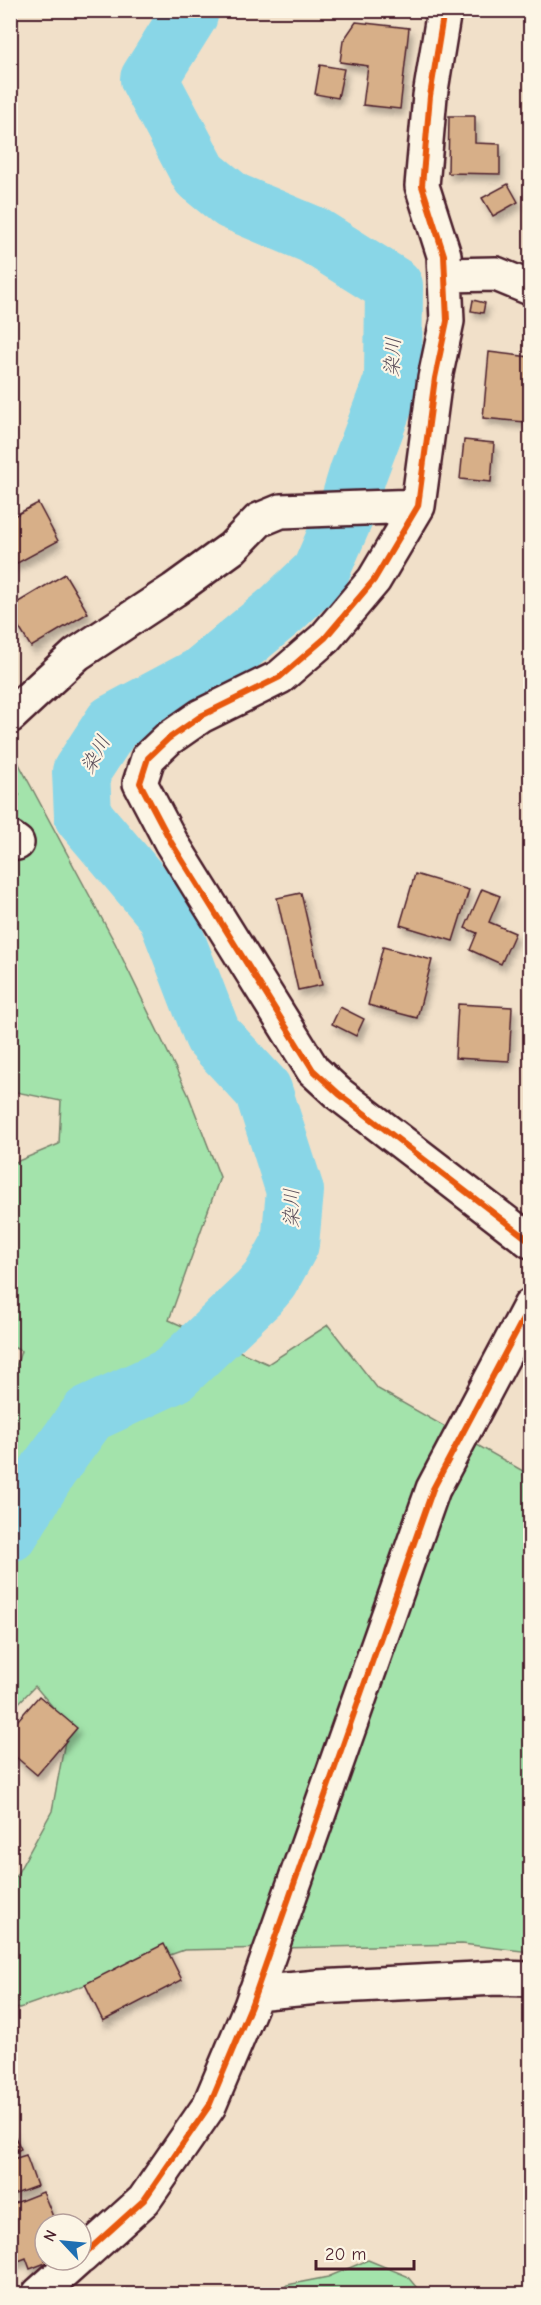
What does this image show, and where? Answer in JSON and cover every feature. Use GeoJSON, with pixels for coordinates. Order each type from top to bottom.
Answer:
{"type":"FeatureCollection","features":[{"type":"Feature","properties":{"kind":"street"},"geometry":{"type":"LineString","coordinates":[[444,10],[430,96],[422,186],[444,255],[447,321],[409,507],[374,580],[325,638],[280,677],[201,716],[168,739],[148,758],[140,783],[171,842],[313,1070],[339,1094],[531,1240]]}},
{"type":"Feature","properties":{"kind":"street"},"geometry":{"type":"LineString","coordinates":[[445,274],[496,274],[531,288]]}},
{"type":"Feature","properties":{"kind":"street"},"geometry":{"type":"LineString","coordinates":[[10,716],[78,654],[232,548],[259,520],[281,511],[409,507]]}},
{"type":"Feature","properties":{"kind":"street"},"geometry":{"type":"LineString","coordinates":[[93,2246],[144,2200],[209,2106],[255,1993],[433,1489],[531,1306]]}},
{"type":"Feature","properties":{"kind":"street"},"geometry":{"type":"LineString","coordinates":[[255,1993],[318,1987],[497,1978],[531,1979]]}},
{"type":"Feature","properties":{"kind":"street"},"geometry":{"type":"LineString","coordinates":[[39,2295],[64,2272]]}},
{"type":"Feature","properties":{"kind":"path"},"geometry":{"type":"LineString","coordinates":[[10,804],[20,792]]}},
{"type":"Feature","properties":{"kind":"green space"},"geometry":{"type":"Polygon","coordinates":[[[19,764],[115,943],[188,1094],[220,1177],[169,1320],[268,1364],[328,1325],[378,1389],[530,1475],[530,1952],[462,1944],[184,1950],[11,2011],[11,1885],[52,1811],[68,1725],[35,1686],[11,1711],[10,1374],[14,1373],[21,1351],[11,1346],[10,1161],[16,1162],[59,1144],[61,1101],[11,1091],[10,772],[19,764]]]}},
{"type":"Feature","properties":{"kind":"green space"},"geometry":{"type":"Polygon","coordinates":[[[368,2260],[407,2276],[422,2294],[276,2294],[287,2285],[328,2277],[368,2260]]]}},
{"type":"Feature","properties":{"kind":"building"},"geometry":{"type":"Polygon","coordinates":[[[356,22],[409,28],[400,109],[363,105],[368,66],[340,62],[343,41],[356,22]]]}},
{"type":"Feature","properties":{"kind":"building"},"geometry":{"type":"Polygon","coordinates":[[[320,65],[344,69],[338,98],[315,94],[320,65]]]}},
{"type":"Feature","properties":{"kind":"building"},"geometry":{"type":"Polygon","coordinates":[[[449,116],[475,116],[475,143],[500,144],[500,174],[448,173],[449,116]]]}},
{"type":"Feature","properties":{"kind":"building"},"geometry":{"type":"Polygon","coordinates":[[[508,184],[518,202],[493,216],[482,198],[508,184]]]}},
{"type":"Feature","properties":{"kind":"building"},"geometry":{"type":"Polygon","coordinates":[[[473,300],[485,303],[483,313],[471,311],[473,300]]]}},
{"type":"Feature","properties":{"kind":"building"},"geometry":{"type":"Polygon","coordinates":[[[489,352],[530,357],[525,422],[483,418],[489,352]]]}},
{"type":"Feature","properties":{"kind":"building"},"geometry":{"type":"Polygon","coordinates":[[[464,440],[494,443],[491,482],[460,479],[464,440]]]}},
{"type":"Feature","properties":{"kind":"building"},"geometry":{"type":"Polygon","coordinates":[[[38,503],[58,541],[10,567],[10,518],[38,503]]]}},
{"type":"Feature","properties":{"kind":"building"},"geometry":{"type":"Polygon","coordinates":[[[65,574],[88,613],[31,647],[10,613],[10,607],[65,574]]]}},
{"type":"Feature","properties":{"kind":"building"},"geometry":{"type":"Polygon","coordinates":[[[415,874],[469,890],[453,941],[400,925],[415,874]]]}},
{"type":"Feature","properties":{"kind":"building"},"geometry":{"type":"Polygon","coordinates":[[[482,889],[500,896],[489,922],[515,933],[501,964],[470,950],[477,933],[465,928],[482,889]]]}},
{"type":"Feature","properties":{"kind":"building"},"geometry":{"type":"Polygon","coordinates":[[[301,893],[322,985],[298,990],[277,898],[301,893]]]}},
{"type":"Feature","properties":{"kind":"building"},"geometry":{"type":"Polygon","coordinates":[[[383,947],[432,960],[417,1018],[368,1005],[383,947]]]}},
{"type":"Feature","properties":{"kind":"building"},"geometry":{"type":"Polygon","coordinates":[[[458,1004],[512,1007],[509,1061],[455,1058],[458,1004]]]}},
{"type":"Feature","properties":{"kind":"building"},"geometry":{"type":"Polygon","coordinates":[[[340,1007],[364,1019],[356,1036],[332,1024],[340,1007]]]}},
{"type":"Feature","properties":{"kind":"building"},"geometry":{"type":"Polygon","coordinates":[[[39,1696],[77,1728],[37,1775],[10,1752],[10,1729],[39,1696]]]}},
{"type":"Feature","properties":{"kind":"building"},"geometry":{"type":"Polygon","coordinates":[[[164,1944],[182,1980],[103,2021],[85,1984],[164,1944]]]}},
{"type":"Feature","properties":{"kind":"building"},"geometry":{"type":"Polygon","coordinates":[[[10,2127],[21,2149],[10,2154],[10,2127]]]}},
{"type":"Feature","properties":{"kind":"building"},"geometry":{"type":"Polygon","coordinates":[[[26,2155],[37,2186],[10,2196],[10,2160],[26,2155]]]}},
{"type":"Feature","properties":{"kind":"building"},"geometry":{"type":"Polygon","coordinates":[[[43,2192],[51,2212],[33,2212],[33,2268],[30,2269],[26,2258],[11,2264],[10,2205],[43,2192]]]}},
{"type":"Feature","properties":{"kind":"waterway","name":"染川"},"geometry":{"type":"LineString","coordinates":[[10,1533],[49,1469],[89,1414],[173,1375],[259,1293],[270,1280],[290,1244],[295,1191],[263,1090],[213,1036],[166,914],[83,816],[81,772],[113,723],[201,676],[281,610],[320,573],[346,513],[358,473],[393,380],[394,286],[313,235],[232,201],[200,175],[149,79],[190,10]]}},
{"type":"Feature","properties":{"kind":"cycle path"},"geometry":{"type":"LineString","coordinates":[[444,10],[430,96],[422,186],[444,255],[447,321],[435,378],[418,506],[374,580],[325,638],[280,677],[201,716],[168,739],[148,758],[140,783],[171,842],[313,1070],[339,1094],[530,1241]]}},
{"type":"Feature","properties":{"kind":"cycle path"},"geometry":{"type":"LineString","coordinates":[[93,2246],[144,2200],[209,2106],[251,2006],[433,1489],[530,1306]]}}]}
